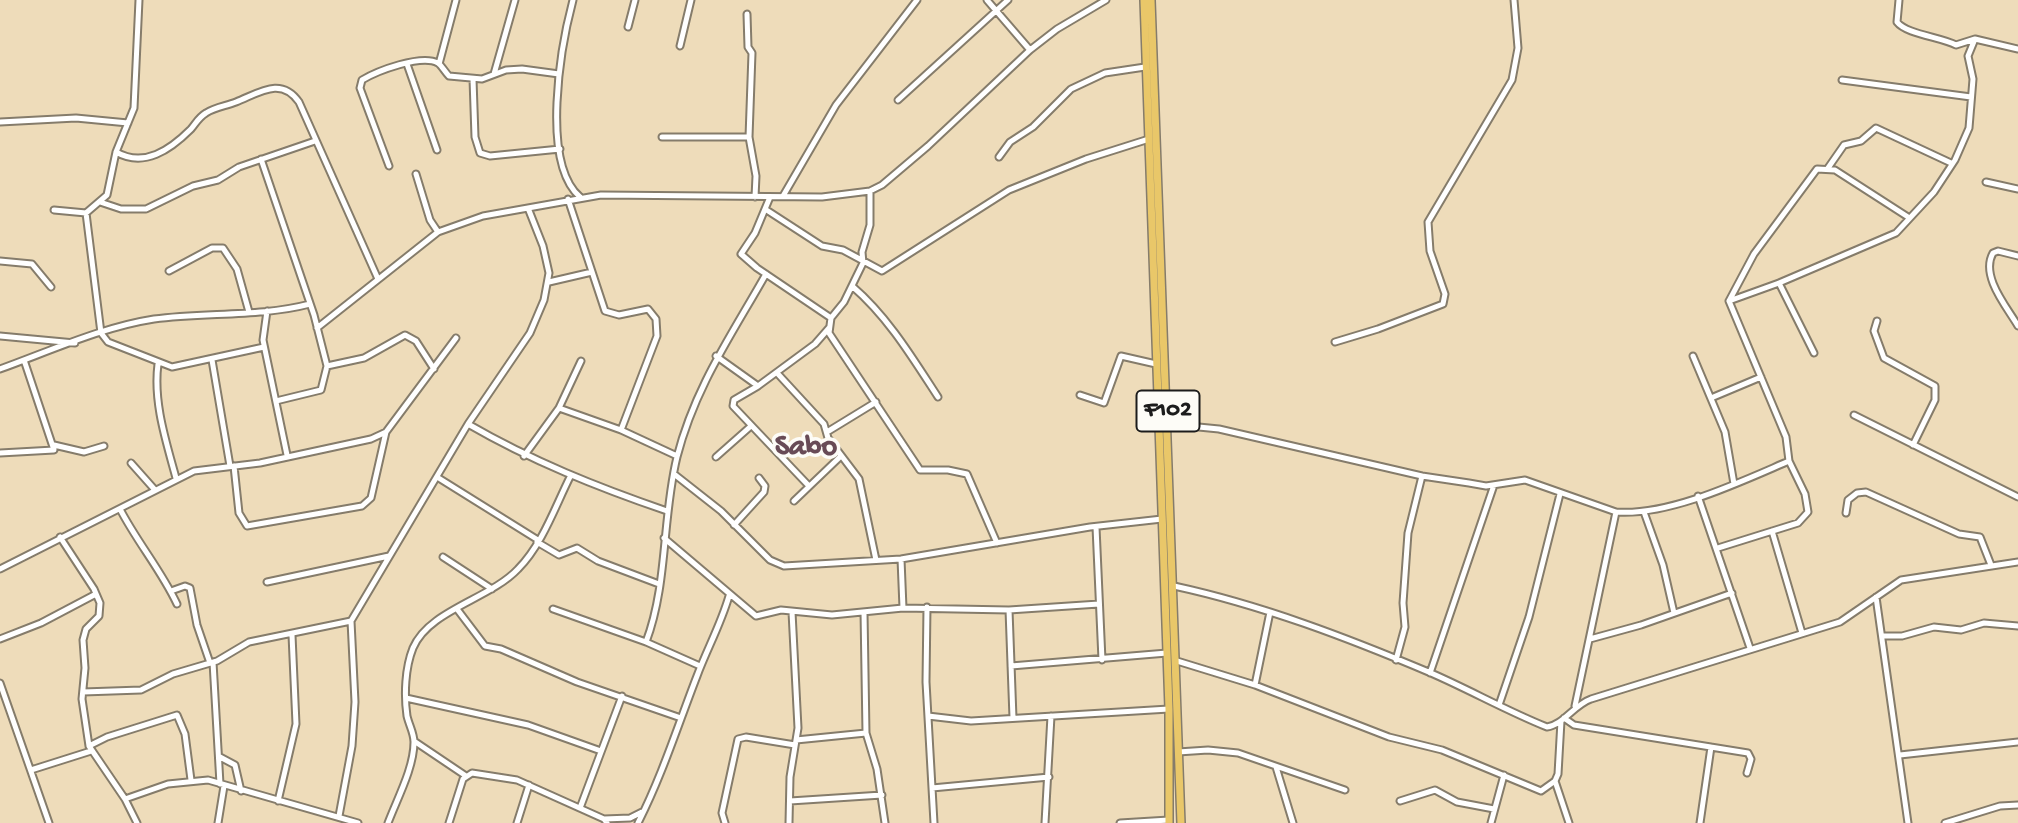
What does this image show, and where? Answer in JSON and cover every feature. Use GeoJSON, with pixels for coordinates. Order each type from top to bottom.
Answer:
{"type":"FeatureCollection","features":[{"type":"Feature","properties":{"kind":"main road","name":"F102"},"geometry":{"type":"LineString","coordinates":[[1144,0],[1169,709],[1169,822]]}},
{"type":"Feature","properties":{"kind":"main road","name":"F102"},"geometry":{"type":"LineString","coordinates":[[1151,0],[1181,823]]}},
{"type":"Feature","properties":{"kind":"street"},"geometry":{"type":"LineString","coordinates":[[54,209],[86,212],[107,195],[116,152],[135,97],[133,79],[139,0]]}},
{"type":"Feature","properties":{"kind":"street"},"geometry":{"type":"LineString","coordinates":[[439,64],[456,0]]}},
{"type":"Feature","properties":{"kind":"street"},"geometry":{"type":"LineString","coordinates":[[494,74],[515,0]]}},
{"type":"Feature","properties":{"kind":"street"},"geometry":{"type":"LineString","coordinates":[[573,0],[559,74],[560,149],[569,182],[580,197]]}},
{"type":"Feature","properties":{"kind":"street"},"geometry":{"type":"LineString","coordinates":[[628,27],[635,0]]}},
{"type":"Feature","properties":{"kind":"street"},"geometry":{"type":"LineString","coordinates":[[680,46],[691,0]]}},
{"type":"Feature","properties":{"kind":"street"},"geometry":{"type":"LineString","coordinates":[[987,0],[1030,50]]}},
{"type":"Feature","properties":{"kind":"street"},"geometry":{"type":"LineString","coordinates":[[898,100],[1008,0]]}},
{"type":"Feature","properties":{"kind":"street"},"geometry":{"type":"LineString","coordinates":[[317,328],[438,232],[483,216],[580,197],[822,197],[870,191],[912,161],[1030,50],[1057,29],[1106,0]]}},
{"type":"Feature","properties":{"kind":"street"},"geometry":{"type":"LineString","coordinates":[[1335,342],[1443,304],[1445,295],[1429,243],[1428,222],[1512,80],[1518,48],[1514,0]]}},
{"type":"Feature","properties":{"kind":"street"},"geometry":{"type":"LineString","coordinates":[[1899,0],[1897,22],[1907,30],[1934,36],[1956,45],[1975,39],[2018,48]]}},
{"type":"Feature","properties":{"kind":"street"},"geometry":{"type":"LineString","coordinates":[[783,196],[836,105],[914,1]]}},
{"type":"Feature","properties":{"kind":"street"},"geometry":{"type":"LineString","coordinates":[[747,14],[747,47],[752,53],[749,137],[756,176],[755,197]]}},
{"type":"Feature","properties":{"kind":"street"},"geometry":{"type":"LineString","coordinates":[[1729,301],[1779,283],[1896,233],[1934,192],[1969,128],[1973,79],[1968,55],[1975,39]]}},
{"type":"Feature","properties":{"kind":"street"},"geometry":{"type":"LineString","coordinates":[[388,166],[359,83],[368,76],[407,64],[429,61],[439,64],[449,76],[473,79],[522,69],[559,74]]}},
{"type":"Feature","properties":{"kind":"street"},"geometry":{"type":"LineString","coordinates":[[407,64],[437,150]]}},
{"type":"Feature","properties":{"kind":"street"},"geometry":{"type":"LineString","coordinates":[[999,157],[1010,142],[1033,127],[1071,89],[1105,73],[1145,67]]}},
{"type":"Feature","properties":{"kind":"street"},"geometry":{"type":"LineString","coordinates":[[473,79],[475,137],[480,153],[490,156],[560,149]]}},
{"type":"Feature","properties":{"kind":"street"},"geometry":{"type":"LineString","coordinates":[[1842,80],[1972,97]]}},
{"type":"Feature","properties":{"kind":"street"},"geometry":{"type":"LineString","coordinates":[[116,152],[131,160],[152,157],[184,135],[206,112],[275,87],[293,94],[378,279]]}},
{"type":"Feature","properties":{"kind":"street"},"geometry":{"type":"LineString","coordinates":[[0,122],[76,118],[128,122]]}},
{"type":"Feature","properties":{"kind":"street"},"geometry":{"type":"LineString","coordinates":[[1828,168],[1844,145],[1861,141],[1876,128],[1951,163]]}},
{"type":"Feature","properties":{"kind":"street"},"geometry":{"type":"LineString","coordinates":[[662,137],[749,137]]}},
{"type":"Feature","properties":{"kind":"street"},"geometry":{"type":"LineString","coordinates":[[765,209],[822,246],[843,250],[882,271],[1009,190],[1086,159],[1149,139]]}},
{"type":"Feature","properties":{"kind":"street"},"geometry":{"type":"LineString","coordinates":[[100,202],[121,209],[146,209],[261,159],[315,141]]}},
{"type":"Feature","properties":{"kind":"street"},"geometry":{"type":"LineString","coordinates":[[261,159],[310,304],[327,366],[321,390],[276,401]]}},
{"type":"Feature","properties":{"kind":"street"},"geometry":{"type":"LineString","coordinates":[[1729,301],[1754,254],[1817,169],[1828,168],[1844,175],[1908,217]]}},
{"type":"Feature","properties":{"kind":"street"},"geometry":{"type":"LineString","coordinates":[[416,174],[430,220],[438,232]]}},
{"type":"Feature","properties":{"kind":"street"},"geometry":{"type":"LineString","coordinates":[[1986,182],[2018,189]]}},
{"type":"Feature","properties":{"kind":"street"},"geometry":{"type":"LineString","coordinates":[[870,191],[870,225],[862,252],[863,263],[831,318],[830,336],[920,470],[967,474],[997,543]]}},
{"type":"Feature","properties":{"kind":"street"},"geometry":{"type":"LineString","coordinates":[[769,197],[741,254],[831,318]]}},
{"type":"Feature","properties":{"kind":"street"},"geometry":{"type":"LineString","coordinates":[[568,199],[605,311],[619,315],[648,309],[656,319],[657,336],[621,430]]}},
{"type":"Feature","properties":{"kind":"street"},"geometry":{"type":"LineString","coordinates":[[339,816],[354,724],[351,621],[468,424],[530,334],[549,282],[543,246],[528,208]]}},
{"type":"Feature","properties":{"kind":"street"},"geometry":{"type":"LineString","coordinates":[[86,212],[102,333],[115,346],[158,364],[182,368],[264,347]]}},
{"type":"Feature","properties":{"kind":"street"},"geometry":{"type":"LineString","coordinates":[[169,271],[212,248],[223,248],[237,269],[249,312]]}},
{"type":"Feature","properties":{"kind":"street"},"geometry":{"type":"LineString","coordinates":[[2018,256],[1998,251],[1993,253],[1989,269],[2007,310],[2018,326]]}},
{"type":"Feature","properties":{"kind":"street"},"geometry":{"type":"LineString","coordinates":[[0,261],[32,264],[51,287]]}},
{"type":"Feature","properties":{"kind":"street"},"geometry":{"type":"LineString","coordinates":[[549,282],[592,272]]}},
{"type":"Feature","properties":{"kind":"street"},"geometry":{"type":"LineString","coordinates":[[646,642],[654,621],[667,511],[677,456],[716,356],[766,274]]}},
{"type":"Feature","properties":{"kind":"street"},"geometry":{"type":"LineString","coordinates":[[1779,283],[1814,353]]}},
{"type":"Feature","properties":{"kind":"street"},"geometry":{"type":"LineString","coordinates":[[852,286],[870,302],[897,335],[938,397]]}},
{"type":"Feature","properties":{"kind":"street"},"geometry":{"type":"LineString","coordinates":[[1718,548],[1798,523],[1808,512],[1805,495],[1789,461],[1786,437],[1729,301]]}},
{"type":"Feature","properties":{"kind":"street"},"geometry":{"type":"LineString","coordinates":[[0,369],[102,333],[151,320],[267,311],[310,304]]}},
{"type":"Feature","properties":{"kind":"street"},"geometry":{"type":"LineString","coordinates":[[267,311],[264,347],[287,455]]}},
{"type":"Feature","properties":{"kind":"street"},"geometry":{"type":"LineString","coordinates":[[1877,321],[1874,331],[1884,358],[1935,386],[1935,400],[1913,445]]}},
{"type":"Feature","properties":{"kind":"street"},"geometry":{"type":"LineString","coordinates":[[809,486],[751,426],[733,403],[778,374],[829,328]]}},
{"type":"Feature","properties":{"kind":"street"},"geometry":{"type":"LineString","coordinates":[[327,366],[364,358],[405,335],[416,341],[434,369]]}},
{"type":"Feature","properties":{"kind":"street"},"geometry":{"type":"LineString","coordinates":[[0,336],[75,342]]}},
{"type":"Feature","properties":{"kind":"street"},"geometry":{"type":"LineString","coordinates":[[212,360],[239,513],[247,526],[362,506],[371,498],[386,432],[456,338]]}},
{"type":"Feature","properties":{"kind":"street"},"geometry":{"type":"LineString","coordinates":[[716,356],[758,386]]}},
{"type":"Feature","properties":{"kind":"street"},"geometry":{"type":"LineString","coordinates":[[1080,395],[1104,403],[1121,356],[1156,364]]}},
{"type":"Feature","properties":{"kind":"street"},"geometry":{"type":"LineString","coordinates":[[1693,356],[1725,432],[1734,484]]}},
{"type":"Feature","properties":{"kind":"street"},"geometry":{"type":"LineString","coordinates":[[0,453],[54,450],[24,360]]}},
{"type":"Feature","properties":{"kind":"street"},"geometry":{"type":"LineString","coordinates":[[524,456],[559,408],[581,360]]}},
{"type":"Feature","properties":{"kind":"street"},"geometry":{"type":"LineString","coordinates":[[158,364],[155,383],[159,409],[176,478]]}},
{"type":"Feature","properties":{"kind":"street"},"geometry":{"type":"LineString","coordinates":[[778,374],[811,408],[862,486],[876,560]]}},
{"type":"Feature","properties":{"kind":"street"},"geometry":{"type":"LineString","coordinates":[[1711,398],[1761,377]]}},
{"type":"Feature","properties":{"kind":"street"},"geometry":{"type":"LineString","coordinates":[[827,432],[876,402]]}},
{"type":"Feature","properties":{"kind":"street"},"geometry":{"type":"LineString","coordinates":[[559,408],[621,430],[677,456]]}},
{"type":"Feature","properties":{"kind":"street"},"geometry":{"type":"LineString","coordinates":[[1854,415],[2018,497]]}},
{"type":"Feature","properties":{"kind":"street"},"geometry":{"type":"LineString","coordinates":[[468,424],[524,456],[570,477],[667,511]]}},
{"type":"Feature","properties":{"kind":"street"},"geometry":{"type":"LineString","coordinates":[[1168,424],[1219,429],[1422,476],[1494,485],[1525,480],[1616,512],[1644,512],[1734,484],[1789,461]]}},
{"type":"Feature","properties":{"kind":"street"},"geometry":{"type":"LineString","coordinates":[[716,457],[751,426]]}},
{"type":"Feature","properties":{"kind":"street"},"geometry":{"type":"LineString","coordinates":[[0,569],[176,478],[211,467],[260,463],[287,455],[371,439],[386,432]]}},
{"type":"Feature","properties":{"kind":"street"},"geometry":{"type":"LineString","coordinates":[[54,444],[84,452],[104,446]]}},
{"type":"Feature","properties":{"kind":"street"},"geometry":{"type":"LineString","coordinates":[[794,501],[841,456]]}},
{"type":"Feature","properties":{"kind":"street"},"geometry":{"type":"LineString","coordinates":[[131,463],[155,490]]}},
{"type":"Feature","properties":{"kind":"street"},"geometry":{"type":"LineString","coordinates":[[674,474],[734,524],[770,560],[784,566],[901,559],[1162,519]]}},
{"type":"Feature","properties":{"kind":"street"},"geometry":{"type":"LineString","coordinates":[[1396,660],[1405,627],[1403,603],[1408,533],[1422,476]]}},
{"type":"Feature","properties":{"kind":"street"},"geometry":{"type":"LineString","coordinates":[[437,477],[559,555],[577,548],[598,561],[659,584]]}},
{"type":"Feature","properties":{"kind":"street"},"geometry":{"type":"LineString","coordinates":[[388,823],[414,741],[406,698],[407,675],[413,648],[423,632],[517,571],[537,541],[570,477]]}},
{"type":"Feature","properties":{"kind":"street"},"geometry":{"type":"LineString","coordinates":[[734,524],[764,492],[765,486],[760,478]]}},
{"type":"Feature","properties":{"kind":"street"},"geometry":{"type":"LineString","coordinates":[[1430,673],[1494,485]]}},
{"type":"Feature","properties":{"kind":"street"},"geometry":{"type":"LineString","coordinates":[[1846,513],[1848,500],[1857,493],[1866,492],[1959,534],[1980,537],[1991,565]]}},
{"type":"Feature","properties":{"kind":"street"},"geometry":{"type":"LineString","coordinates":[[1499,705],[1529,617],[1560,494]]}},
{"type":"Feature","properties":{"kind":"street"},"geometry":{"type":"LineString","coordinates":[[1698,496],[1750,648]]}},
{"type":"Feature","properties":{"kind":"street"},"geometry":{"type":"LineString","coordinates":[[120,509],[177,604]]}},
{"type":"Feature","properties":{"kind":"street"},"geometry":{"type":"LineString","coordinates":[[1575,706],[1616,512]]}},
{"type":"Feature","properties":{"kind":"street"},"geometry":{"type":"LineString","coordinates":[[1644,512],[1663,565],[1674,613]]}},
{"type":"Feature","properties":{"kind":"street"},"geometry":{"type":"LineString","coordinates":[[1096,527],[1102,660]]}},
{"type":"Feature","properties":{"kind":"street"},"geometry":{"type":"LineString","coordinates":[[1772,531],[1802,633]]}},
{"type":"Feature","properties":{"kind":"street"},"geometry":{"type":"LineString","coordinates":[[60,537],[100,603],[99,616],[86,629],[83,640],[83,692],[90,748],[125,799],[134,822]]}},
{"type":"Feature","properties":{"kind":"street"},"geometry":{"type":"LineString","coordinates":[[664,538],[729,596],[756,616],[781,610],[832,615],[927,607],[1009,610],[1099,604]]}},
{"type":"Feature","properties":{"kind":"street"},"geometry":{"type":"LineString","coordinates":[[267,582],[389,556]]}},
{"type":"Feature","properties":{"kind":"street"},"geometry":{"type":"LineString","coordinates":[[443,557],[492,589]]}},
{"type":"Feature","properties":{"kind":"street"},"geometry":{"type":"LineString","coordinates":[[901,559],[903,608]]}},
{"type":"Feature","properties":{"kind":"street"},"geometry":{"type":"LineString","coordinates":[[1174,586],[1232,599],[1270,612],[1430,673],[1547,727],[1555,726],[1575,706],[1846,619],[1901,580],[2018,562]]}},
{"type":"Feature","properties":{"kind":"street"},"geometry":{"type":"LineString","coordinates":[[171,591],[185,586],[190,588],[197,625],[211,663],[222,785],[218,823]]}},
{"type":"Feature","properties":{"kind":"street"},"geometry":{"type":"LineString","coordinates":[[1590,639],[1731,593]]}},
{"type":"Feature","properties":{"kind":"street"},"geometry":{"type":"LineString","coordinates":[[0,639],[41,623],[96,594]]}},
{"type":"Feature","properties":{"kind":"street"},"geometry":{"type":"LineString","coordinates":[[638,823],[701,666],[721,625],[729,596]]}},
{"type":"Feature","properties":{"kind":"street"},"geometry":{"type":"LineString","coordinates":[[1876,597],[1908,823]]}},
{"type":"Feature","properties":{"kind":"street"},"geometry":{"type":"LineString","coordinates":[[927,607],[928,716],[934,823]]}},
{"type":"Feature","properties":{"kind":"street"},"geometry":{"type":"LineString","coordinates":[[457,609],[485,646],[501,649],[577,682],[681,718]]}},
{"type":"Feature","properties":{"kind":"street"},"geometry":{"type":"LineString","coordinates":[[553,609],[646,642],[701,666]]}},
{"type":"Feature","properties":{"kind":"street"},"geometry":{"type":"LineString","coordinates":[[1009,610],[1013,718]]}},
{"type":"Feature","properties":{"kind":"street"},"geometry":{"type":"LineString","coordinates":[[789,823],[796,743],[797,675],[792,612]]}},
{"type":"Feature","properties":{"kind":"street"},"geometry":{"type":"LineString","coordinates":[[864,612],[866,733],[882,795],[885,823]]}},
{"type":"Feature","properties":{"kind":"street"},"geometry":{"type":"LineString","coordinates":[[1255,685],[1270,612]]}},
{"type":"Feature","properties":{"kind":"street"},"geometry":{"type":"LineString","coordinates":[[83,692],[142,690],[173,674],[211,663],[249,642],[351,621]]}},
{"type":"Feature","properties":{"kind":"street"},"geometry":{"type":"LineString","coordinates":[[1882,636],[1902,636],[1934,627],[1961,630],[1984,623],[2018,626]]}},
{"type":"Feature","properties":{"kind":"street"},"geometry":{"type":"LineString","coordinates":[[278,802],[296,724],[292,635]]}},
{"type":"Feature","properties":{"kind":"street"},"geometry":{"type":"LineString","coordinates":[[1011,666],[1167,653]]}},
{"type":"Feature","properties":{"kind":"street"},"geometry":{"type":"LineString","coordinates":[[1177,661],[1255,685],[1375,732],[1443,750],[1541,791],[1555,781]]}},
{"type":"Feature","properties":{"kind":"street"},"geometry":{"type":"LineString","coordinates":[[0,683],[49,823]]}},
{"type":"Feature","properties":{"kind":"street"},"geometry":{"type":"LineString","coordinates":[[580,808],[622,696]]}},
{"type":"Feature","properties":{"kind":"street"},"geometry":{"type":"LineString","coordinates":[[406,698],[528,725],[601,751]]}},
{"type":"Feature","properties":{"kind":"street"},"geometry":{"type":"LineString","coordinates":[[928,716],[971,721],[1169,709]]}},
{"type":"Feature","properties":{"kind":"street"},"geometry":{"type":"LineString","coordinates":[[31,770],[90,748],[107,737],[177,715],[185,734],[191,780]]}},
{"type":"Feature","properties":{"kind":"street"},"geometry":{"type":"LineString","coordinates":[[1045,823],[1051,716]]}},
{"type":"Feature","properties":{"kind":"street"},"geometry":{"type":"LineString","coordinates":[[1563,718],[1574,725],[1748,753],[1751,759],[1747,773]]}},
{"type":"Feature","properties":{"kind":"street"},"geometry":{"type":"LineString","coordinates":[[1563,718],[1555,781],[1569,823]]}},
{"type":"Feature","properties":{"kind":"street"},"geometry":{"type":"LineString","coordinates":[[724,823],[722,813],[738,738],[796,743],[866,733]]}},
{"type":"Feature","properties":{"kind":"street"},"geometry":{"type":"LineString","coordinates":[[414,741],[466,776],[486,774],[528,785],[606,821],[630,818],[645,811]]}},
{"type":"Feature","properties":{"kind":"street"},"geometry":{"type":"LineString","coordinates":[[1900,755],[2018,742]]}},
{"type":"Feature","properties":{"kind":"street"},"geometry":{"type":"LineString","coordinates":[[1700,823],[1712,747]]}},
{"type":"Feature","properties":{"kind":"street"},"geometry":{"type":"LineString","coordinates":[[1178,752],[1225,750],[1345,790]]}},
{"type":"Feature","properties":{"kind":"street"},"geometry":{"type":"LineString","coordinates":[[220,757],[235,765],[241,791]]}},
{"type":"Feature","properties":{"kind":"street"},"geometry":{"type":"LineString","coordinates":[[1276,766],[1293,823]]}},
{"type":"Feature","properties":{"kind":"street"},"geometry":{"type":"LineString","coordinates":[[1491,823],[1504,775]]}},
{"type":"Feature","properties":{"kind":"street"},"geometry":{"type":"LineString","coordinates":[[449,823],[466,776]]}},
{"type":"Feature","properties":{"kind":"street"},"geometry":{"type":"LineString","coordinates":[[932,788],[1049,777]]}},
{"type":"Feature","properties":{"kind":"street"},"geometry":{"type":"LineString","coordinates":[[125,799],[168,783],[191,780],[222,785],[358,823]]}},
{"type":"Feature","properties":{"kind":"street"},"geometry":{"type":"LineString","coordinates":[[517,823],[528,785]]}},
{"type":"Feature","properties":{"kind":"street"},"geometry":{"type":"LineString","coordinates":[[1400,801],[1435,790],[1457,802],[1494,809]]}},
{"type":"Feature","properties":{"kind":"street"},"geometry":{"type":"LineString","coordinates":[[790,801],[882,795]]}},
{"type":"Feature","properties":{"kind":"street"},"geometry":{"type":"LineString","coordinates":[[1945,823],[2000,806],[2018,805]]}},
{"type":"Feature","properties":{"kind":"street"},"geometry":{"type":"LineString","coordinates":[[1120,823],[1169,822]]}},
{"type":"Feature","properties":{"kind":"district","name":"Sabo"},"geometry":{"type":"Point","coordinates":[806,449]}}]}
